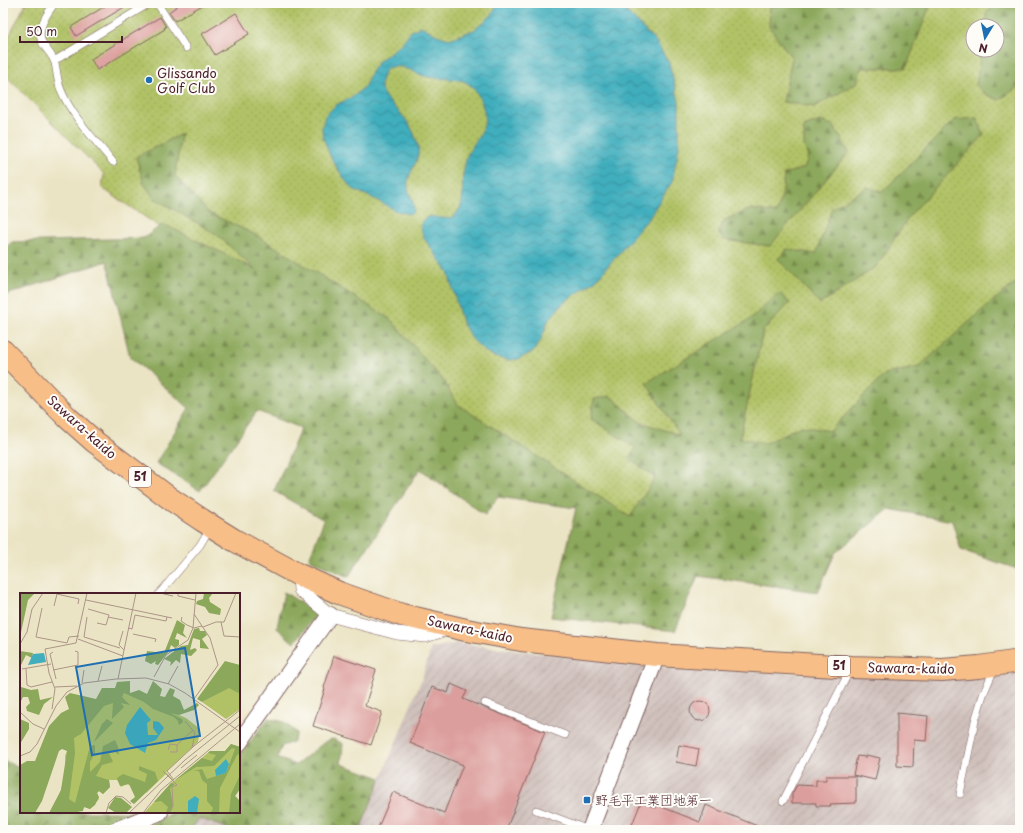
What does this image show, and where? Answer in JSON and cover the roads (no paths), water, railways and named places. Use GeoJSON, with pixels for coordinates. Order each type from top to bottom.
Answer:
{"type":"FeatureCollection","features":[{"type":"Feature","properties":{"kind":"highway","name":"Sawara-kaido"},"geometry":{"type":"LineString","coordinates":[[3,351],[68,418],[95,442],[172,500],[212,527],[247,548],[298,575],[339,593],[402,615],[521,640],[657,655],[852,667],[942,670],[979,668],[1020,661]]}},
{"type":"Feature","properties":{"kind":"street"},"geometry":{"type":"LineString","coordinates":[[298,575],[300,590],[330,615],[397,633],[425,636],[454,627]]}},
{"type":"Feature","properties":{"kind":"street"},"geometry":{"type":"LineString","coordinates":[[240,742],[330,615]]}},
{"type":"Feature","properties":{"kind":"street"},"geometry":{"type":"LineString","coordinates":[[589,830],[657,655]]}},
{"type":"Feature","properties":{"kind":"street"},"geometry":{"type":"LineString","coordinates":[[116,830],[158,813]]}},
{"type":"Feature","properties":{"kind":"lane"},"geometry":{"type":"LineString","coordinates":[[55,3],[44,23],[40,35],[41,41],[54,61],[60,89],[71,110],[113,162]]}},
{"type":"Feature","properties":{"kind":"lane"},"geometry":{"type":"LineString","coordinates":[[54,61],[150,3]]}},
{"type":"Feature","properties":{"kind":"lane"},"geometry":{"type":"LineString","coordinates":[[157,3],[186,48]]}},
{"type":"Feature","properties":{"kind":"lane"},"geometry":{"type":"LineString","coordinates":[[160,593],[200,545],[212,527]]}},
{"type":"Feature","properties":{"kind":"lane"},"geometry":{"type":"LineString","coordinates":[[960,794],[975,721],[983,695],[995,665]]}},
{"type":"Feature","properties":{"kind":"lane"},"geometry":{"type":"LineString","coordinates":[[783,801],[852,667]]}},
{"type":"Feature","properties":{"kind":"lane"},"geometry":{"type":"LineString","coordinates":[[485,703],[565,735]]}},
{"type":"Feature","properties":{"kind":"lane"},"geometry":{"type":"LineString","coordinates":[[536,810],[589,830]]}},
{"type":"Feature","properties":{"kind":"water"},"geometry":{"type":"Polygon","coordinates":[[[498,3],[618,3],[656,42],[669,63],[679,101],[679,147],[672,182],[648,219],[596,280],[563,303],[548,321],[541,340],[534,351],[519,359],[508,360],[495,357],[483,350],[472,339],[462,322],[448,272],[424,238],[421,228],[422,221],[429,216],[448,218],[454,216],[460,209],[466,160],[485,122],[483,107],[476,92],[471,86],[459,80],[428,77],[399,67],[387,68],[381,83],[383,94],[401,114],[414,133],[419,151],[417,160],[408,181],[408,189],[414,207],[414,211],[410,214],[394,210],[353,189],[345,180],[331,158],[323,137],[322,128],[325,116],[336,105],[354,96],[365,86],[371,72],[378,62],[401,44],[410,32],[421,26],[437,35],[449,39],[474,30],[492,15],[498,3]]]}},
{"type":"Feature","properties":{"kind":"place","name":"Glissando Golf Club"},"geometry":{"type":"Point","coordinates":[149,80]}},
{"type":"Feature","properties":{"kind":"place","name":"野毛平工業団地第一"},"geometry":{"type":"Point","coordinates":[587,800]}}]}
